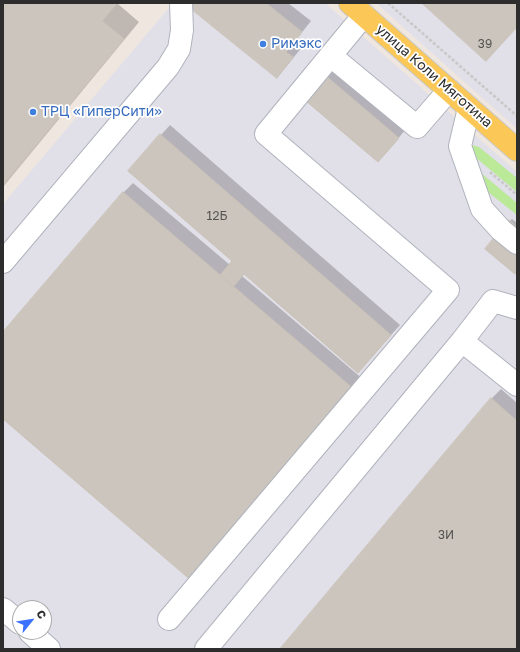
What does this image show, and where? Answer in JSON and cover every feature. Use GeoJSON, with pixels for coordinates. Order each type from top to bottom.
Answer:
{"type":"FeatureCollection","features":[{"type":"Feature","properties":{"kind":"main road","name":"улица Коли Мяготина"},"geometry":{"type":"LineString","coordinates":[[357,9],[517,150]]}},
{"type":"Feature","properties":{"kind":"lane"},"geometry":{"type":"LineString","coordinates":[[3,262],[168,67],[179,49],[182,30],[181,3]]}},
{"type":"Feature","properties":{"kind":"lane"},"geometry":{"type":"LineString","coordinates":[[168,619],[448,290],[266,134],[331,56],[357,9]]}},
{"type":"Feature","properties":{"kind":"lane"},"geometry":{"type":"LineString","coordinates":[[331,56],[417,127],[449,90]]}},
{"type":"Feature","properties":{"kind":"lane"},"geometry":{"type":"LineString","coordinates":[[470,108],[460,146],[482,209],[501,230],[517,243]]}},
{"type":"Feature","properties":{"kind":"lane"},"geometry":{"type":"LineString","coordinates":[[206,649],[462,341],[493,301],[517,308]]}},
{"type":"Feature","properties":{"kind":"lane"},"geometry":{"type":"LineString","coordinates":[[462,341],[517,385]]}},
{"type":"Feature","properties":{"kind":"lane"},"geometry":{"type":"LineString","coordinates":[[3,608],[12,616]]}},
{"type":"Feature","properties":{"kind":"lane"},"geometry":{"type":"LineString","coordinates":[[39,640],[49,649]]}},
{"type":"Feature","properties":{"kind":"path"},"geometry":{"type":"LineString","coordinates":[[388,3],[517,116]]}},
{"type":"Feature","properties":{"kind":"shaded area"},"geometry":{"type":"Polygon","coordinates":[[[173,3],[325,3],[517,172],[517,649],[3,649],[3,204],[173,3]]]}},
{"type":"Feature","properties":{"kind":"shaded area"},"geometry":{"type":"Polygon","coordinates":[[[376,3],[517,3],[517,129],[376,3]]]}},
{"type":"Feature","properties":{"kind":"green space"},"geometry":{"type":"Polygon","coordinates":[[[472,145],[479,147],[517,178],[517,192],[469,152],[472,145]]]}},
{"type":"Feature","properties":{"kind":"green space"},"geometry":{"type":"Polygon","coordinates":[[[475,168],[517,203],[517,215],[483,188],[475,168]]]}},
{"type":"Feature","properties":{"kind":"building","name":"ТРЦ «ГиперСити»"},"geometry":{"type":"Polygon","coordinates":[[[3,3],[117,3],[102,21],[124,39],[3,185],[3,3]]]}},
{"type":"Feature","properties":{"kind":"building","name":"Римэкс"},"geometry":{"type":"Polygon","coordinates":[[[184,3],[266,3],[302,32],[286,52],[293,57],[277,78],[184,3]]]}},
{"type":"Feature","properties":{"kind":"building"},"geometry":{"type":"Polygon","coordinates":[[[422,3],[517,3],[517,27],[486,61],[422,3]]]}},
{"type":"Feature","properties":{"kind":"building"},"geometry":{"type":"Polygon","coordinates":[[[326,76],[399,138],[378,162],[306,101],[326,76]]]}},
{"type":"Feature","properties":{"kind":"building"},"geometry":{"type":"Polygon","coordinates":[[[160,134],[391,335],[358,373],[244,274],[233,287],[220,275],[232,261],[128,171],[160,134]]]}},
{"type":"Feature","properties":{"kind":"building"},"geometry":{"type":"Polygon","coordinates":[[[123,192],[356,391],[193,582],[3,419],[3,332],[123,192]]]}},
{"type":"Feature","properties":{"kind":"building"},"geometry":{"type":"Polygon","coordinates":[[[509,220],[517,227],[517,272],[515,274],[485,249],[509,220]]]}},
{"type":"Feature","properties":{"kind":"building"},"geometry":{"type":"Polygon","coordinates":[[[491,398],[517,421],[517,649],[280,649],[491,398]]]}},
{"type":"Feature","properties":{"kind":"place","name":"Римэкс"},"geometry":{"type":"Point","coordinates":[263,44]}},
{"type":"Feature","properties":{"kind":"place","name":"ТРЦ «ГиперСити»"},"geometry":{"type":"Point","coordinates":[33,112]}}]}
